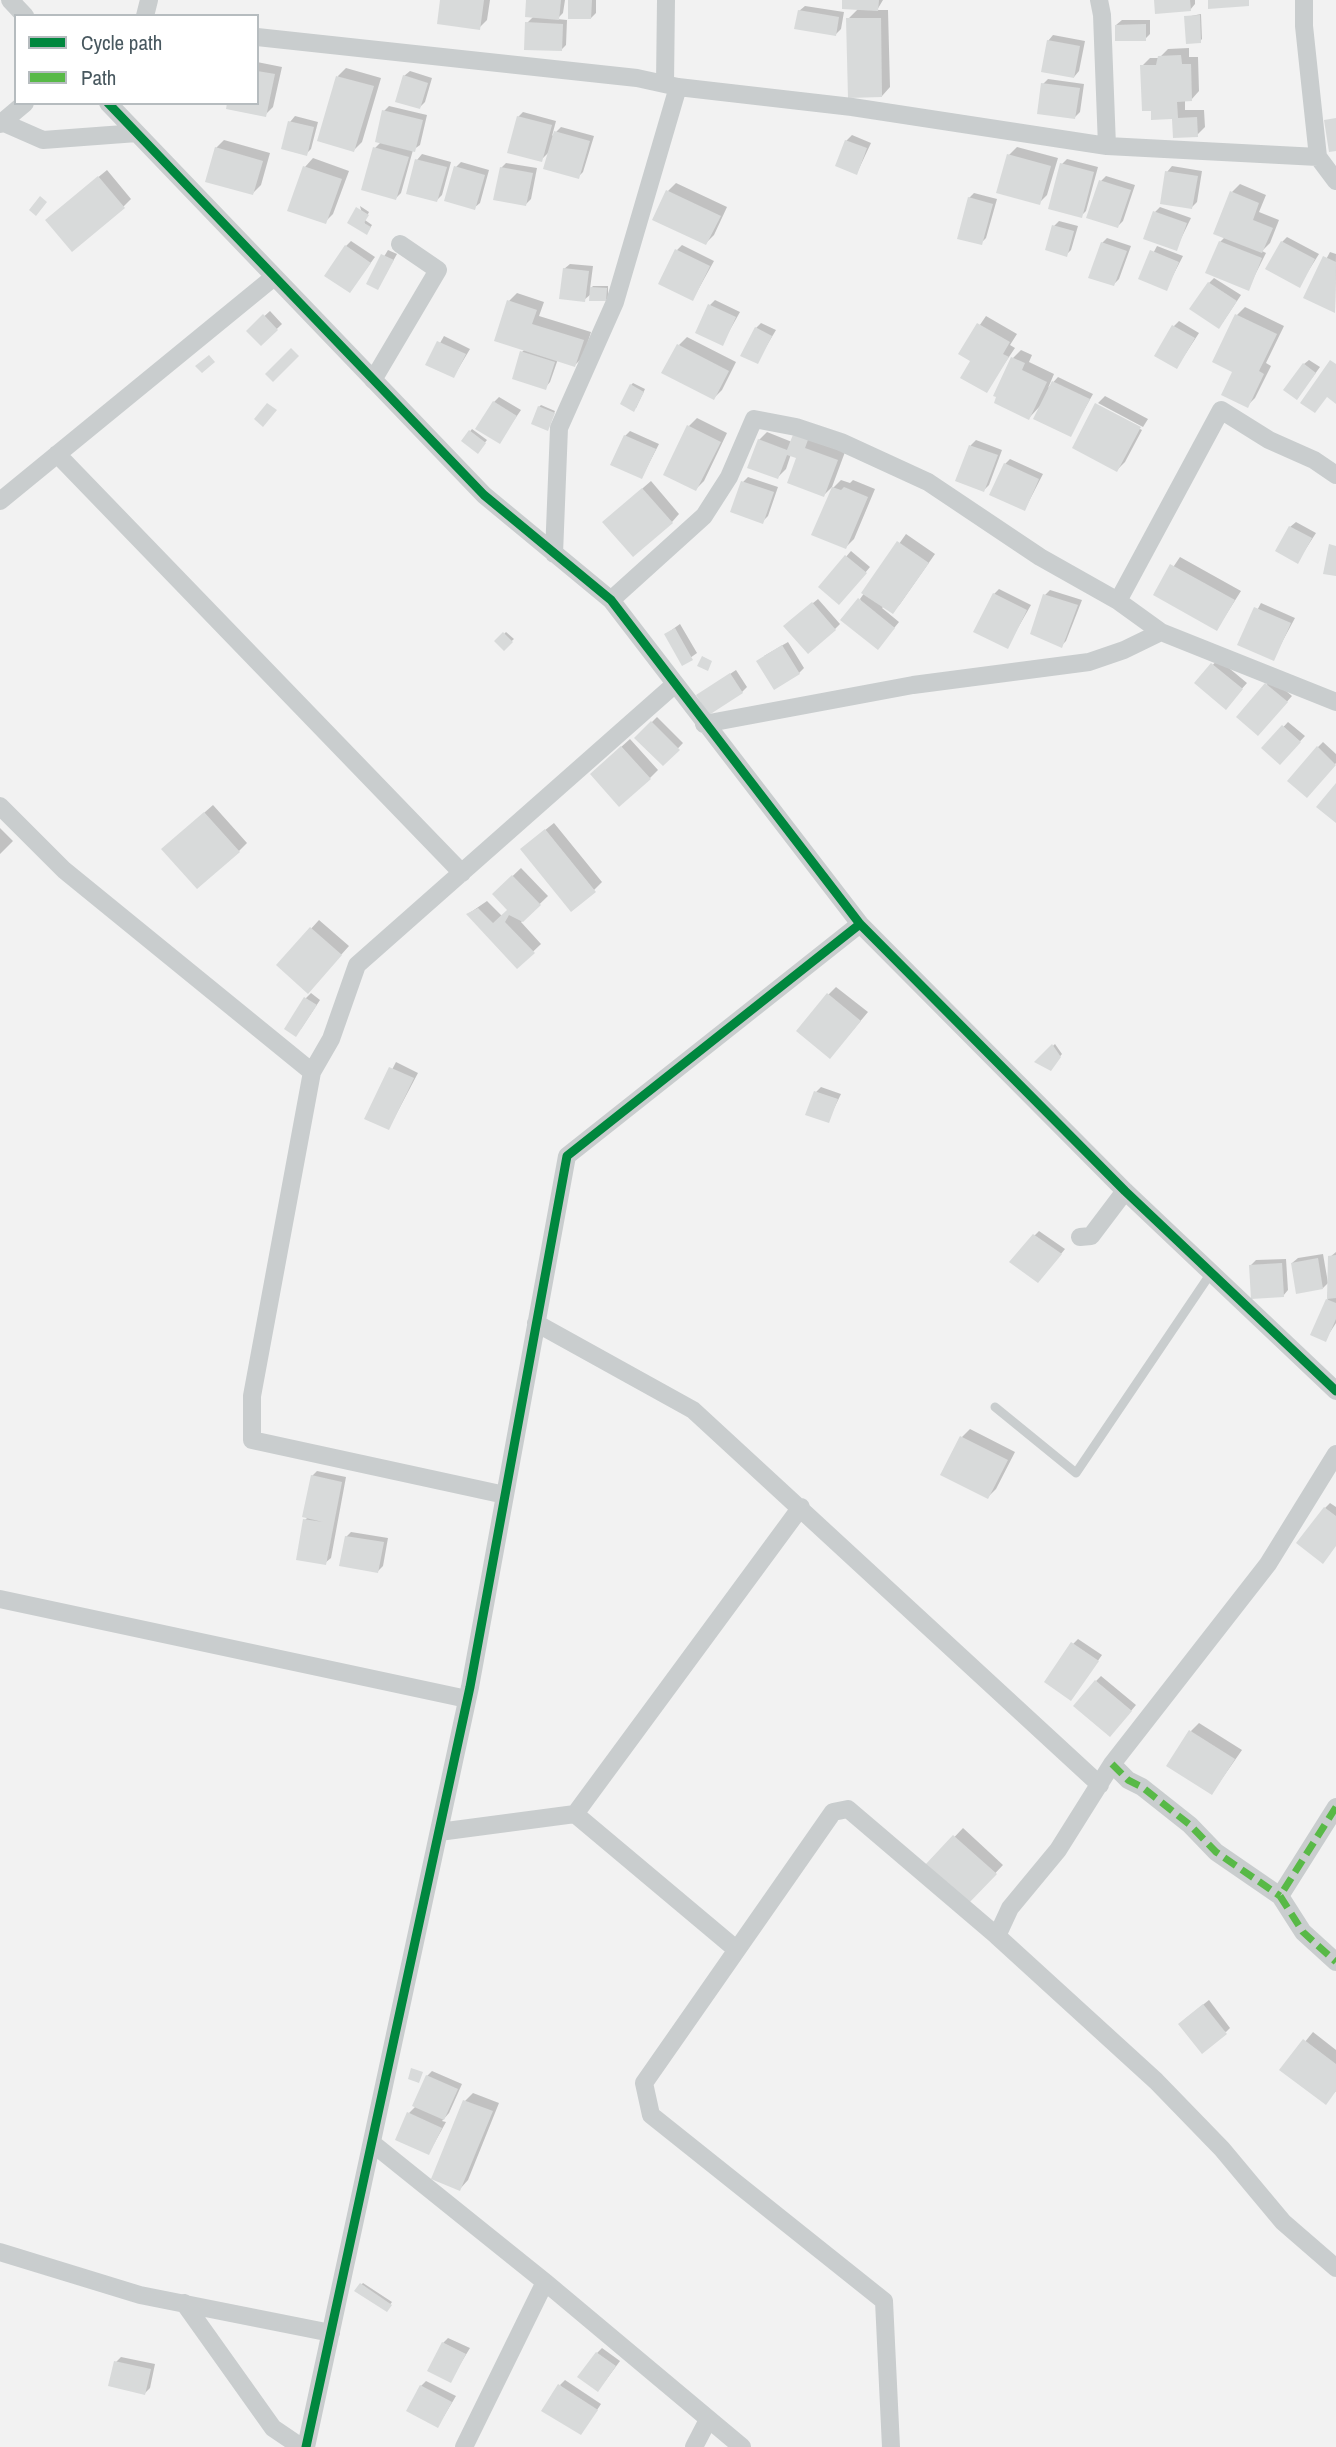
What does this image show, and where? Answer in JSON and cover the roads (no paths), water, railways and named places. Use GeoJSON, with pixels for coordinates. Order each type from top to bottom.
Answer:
{"type":"FeatureCollection","features":[{"type":"Feature","properties":{"kind":"street"},"geometry":{"type":"LineString","coordinates":[[9,0],[23,14]]}},
{"type":"Feature","properties":{"kind":"street"},"geometry":{"type":"LineString","coordinates":[[554,554],[559,428],[615,302],[672,85],[666,0]]}},
{"type":"Feature","properties":{"kind":"street"},"geometry":{"type":"LineString","coordinates":[[1099,0],[1102,15],[1107,146]]}},
{"type":"Feature","properties":{"kind":"street"},"geometry":{"type":"LineString","coordinates":[[1304,0],[1304,26],[1318,157],[1336,181]]}},
{"type":"Feature","properties":{"kind":"street"},"geometry":{"type":"LineString","coordinates":[[259,37],[637,78],[1107,146],[1318,157]]}},
{"type":"Feature","properties":{"kind":"street"},"geometry":{"type":"LineString","coordinates":[[23,105],[1,123],[43,140],[137,133]]}},
{"type":"Feature","properties":{"kind":"street"},"geometry":{"type":"LineString","coordinates":[[116,107],[137,133],[484,495],[611,600],[860,924],[1125,1191],[1336,1391]]}},
{"type":"Feature","properties":{"kind":"street"},"geometry":{"type":"LineString","coordinates":[[373,380],[438,270],[400,244]]}},
{"type":"Feature","properties":{"kind":"street"},"geometry":{"type":"LineString","coordinates":[[0,501],[274,277]]}},
{"type":"Feature","properties":{"kind":"street"},"geometry":{"type":"LineString","coordinates":[[1118,601],[1221,410],[1269,440],[1314,460],[1336,475]]}},
{"type":"Feature","properties":{"kind":"street"},"geometry":{"type":"LineString","coordinates":[[611,600],[704,516],[729,477],[754,419],[796,427],[841,442],[928,482],[1040,557],[1118,601],[1161,632],[1336,702]]}},
{"type":"Feature","properties":{"kind":"street"},"geometry":{"type":"LineString","coordinates":[[58,454],[462,873]]}},
{"type":"Feature","properties":{"kind":"street"},"geometry":{"type":"LineString","coordinates":[[704,724],[913,685],[1089,662],[1124,650],[1161,632]]}},
{"type":"Feature","properties":{"kind":"street"},"geometry":{"type":"LineString","coordinates":[[505,1495],[252,1440],[252,1396],[312,1072],[331,1039],[357,965],[674,685]]}},
{"type":"Feature","properties":{"kind":"street"},"geometry":{"type":"LineString","coordinates":[[0,806],[64,870],[312,1072]]}},
{"type":"Feature","properties":{"kind":"street"},"geometry":{"type":"LineString","coordinates":[[184,2303],[273,2428],[304,2447],[331,2333],[467,1699],[567,1156],[860,924]]}},
{"type":"Feature","properties":{"kind":"street"},"geometry":{"type":"LineString","coordinates":[[1080,1237],[1091,1236],[1125,1191]]}},
{"type":"Feature","properties":{"kind":"street"},"geometry":{"type":"LineString","coordinates":[[536,1323],[693,1410],[1100,1785]]}},
{"type":"Feature","properties":{"kind":"street"},"geometry":{"type":"LineString","coordinates":[[998,1936],[1010,1908],[1058,1850],[1112,1764],[1268,1564],[1336,1454]]}},
{"type":"Feature","properties":{"kind":"street"},"geometry":{"type":"LineString","coordinates":[[439,1832],[575,1814],[801,1507]]}},
{"type":"Feature","properties":{"kind":"street"},"geometry":{"type":"LineString","coordinates":[[0,1600],[467,1699]]}},
{"type":"Feature","properties":{"kind":"street"},"geometry":{"type":"LineString","coordinates":[[1112,1764],[1128,1780],[1142,1787],[1190,1825],[1216,1852],[1280,1896],[1303,1932],[1336,1962]]}},
{"type":"Feature","properties":{"kind":"street"},"geometry":{"type":"LineString","coordinates":[[1280,1896],[1336,1807]]}},
{"type":"Feature","properties":{"kind":"street"},"geometry":{"type":"LineString","coordinates":[[891,2447],[884,2301],[651,2115],[644,2083],[833,1812],[848,1810],[998,1936],[1156,2081],[1222,2150],[1283,2222],[1336,2268]]}},
{"type":"Feature","properties":{"kind":"street"},"geometry":{"type":"LineString","coordinates":[[575,1814],[737,1950]]}},
{"type":"Feature","properties":{"kind":"street"},"geometry":{"type":"LineString","coordinates":[[372,2143],[545,2282],[742,2447]]}},
{"type":"Feature","properties":{"kind":"street"},"geometry":{"type":"LineString","coordinates":[[0,2252],[140,2295],[331,2333]]}},
{"type":"Feature","properties":{"kind":"street"},"geometry":{"type":"LineString","coordinates":[[464,2447],[545,2282]]}},
{"type":"Feature","properties":{"kind":"street"},"geometry":{"type":"LineString","coordinates":[[694,2447],[708,2420]]}},
{"type":"Feature","properties":{"kind":"lane"},"geometry":{"type":"LineString","coordinates":[[995,1407],[1076,1473],[1211,1273]]}}]}
